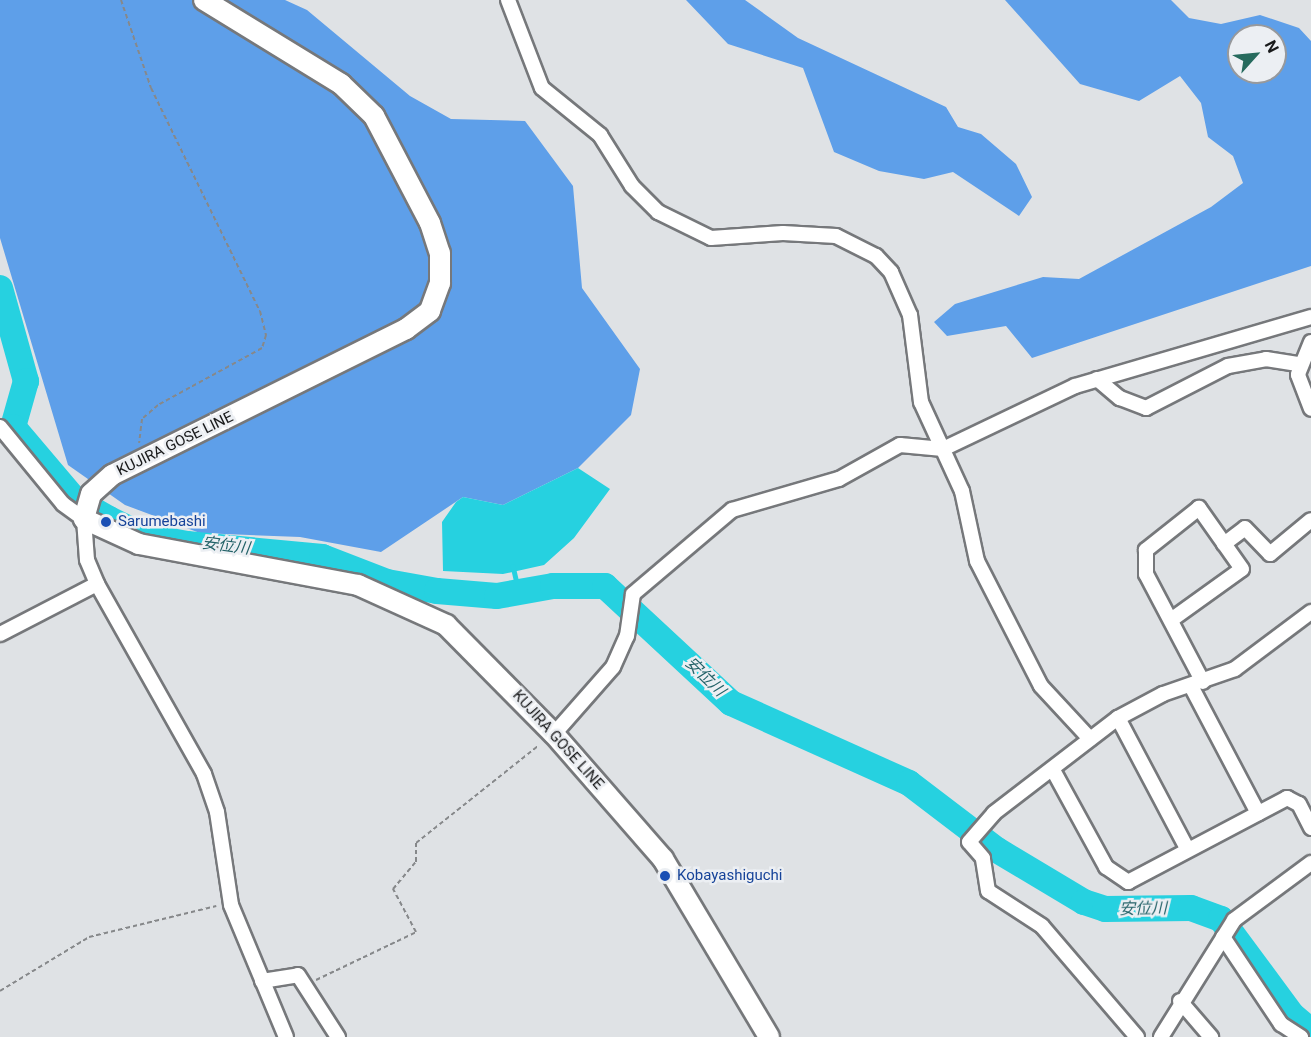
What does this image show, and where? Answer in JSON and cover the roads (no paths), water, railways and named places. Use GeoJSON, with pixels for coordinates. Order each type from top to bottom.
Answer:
{"type":"FeatureCollection","features":[{"type":"Feature","properties":{"kind":"main road","name":"KUJIRA GOSE LINE"},"geometry":{"type":"LineString","coordinates":[[204,0],[341,84],[374,116],[436,237],[440,283],[430,310],[406,329],[137,462],[87,508],[139,544],[358,585],[418,608],[478,653],[554,734],[686,891],[769,1037]]}},
{"type":"Feature","properties":{"kind":"street"},"geometry":{"type":"LineString","coordinates":[[508,0],[542,88],[600,135],[632,186],[658,212],[711,238],[783,233],[836,236],[876,256],[902,291],[921,402],[965,501],[977,561],[1032,673],[1090,739]]}},
{"type":"Feature","properties":{"kind":"street"},"geometry":{"type":"LineString","coordinates":[[554,734],[613,667],[627,636],[627,611],[633,594],[721,518],[748,502],[839,479],[900,446],[943,449],[1097,379],[1311,317]]}},
{"type":"Feature","properties":{"kind":"street"},"geometry":{"type":"LineString","coordinates":[[1311,342],[1298,364],[1311,409]]}},
{"type":"Feature","properties":{"kind":"street"},"geometry":{"type":"LineString","coordinates":[[1097,379],[1120,398],[1146,408],[1228,366],[1266,359],[1298,364]]}},
{"type":"Feature","properties":{"kind":"street"},"geometry":{"type":"LineString","coordinates":[[0,427],[63,504],[87,508],[87,560],[97,584],[204,774],[217,812],[231,906],[286,1037]]}},
{"type":"Feature","properties":{"kind":"street"},"geometry":{"type":"LineString","coordinates":[[1171,620],[1242,569],[1198,508],[1146,550],[1146,574],[1171,620],[1197,684],[1258,813]]}},
{"type":"Feature","properties":{"kind":"street"},"geometry":{"type":"LineString","coordinates":[[1224,544],[1245,528],[1270,554],[1311,520]]}},
{"type":"Feature","properties":{"kind":"street"},"geometry":{"type":"LineString","coordinates":[[0,634],[58,609],[97,584]]}},
{"type":"Feature","properties":{"kind":"street"},"geometry":{"type":"LineString","coordinates":[[1137,1037],[1042,926],[988,891],[983,858],[969,842],[982,825],[1118,718],[1235,669],[1311,612]]}},
{"type":"Feature","properties":{"kind":"street"},"geometry":{"type":"LineString","coordinates":[[1118,718],[1188,850]]}},
{"type":"Feature","properties":{"kind":"street"},"geometry":{"type":"LineString","coordinates":[[1053,770],[1116,876],[1128,882],[1142,878],[1188,850],[1287,798],[1299,804],[1311,828]]}},
{"type":"Feature","properties":{"kind":"street"},"geometry":{"type":"LineString","coordinates":[[1161,1037],[1180,1001],[1234,920],[1311,863]]}},
{"type":"Feature","properties":{"kind":"street"},"geometry":{"type":"LineString","coordinates":[[1223,937],[1281,1024],[1300,1037]]}},
{"type":"Feature","properties":{"kind":"street"},"geometry":{"type":"LineString","coordinates":[[262,981],[298,975],[307,984],[338,1037]]}},
{"type":"Feature","properties":{"kind":"street"},"geometry":{"type":"LineString","coordinates":[[1180,1001],[1211,1037]]}},
{"type":"Feature","properties":{"kind":"waterway","name":"安位川"},"geometry":{"type":"LineString","coordinates":[[0,288],[26,381],[13,427],[74,499],[109,519],[144,536],[187,544],[322,557],[387,582],[437,591],[497,596],[553,586],[605,586],[731,703],[909,783],[997,850],[1084,902],[1105,909],[1191,908],[1221,919],[1292,1015],[1311,1031]]}},
{"type":"Feature","properties":{"kind":"waterway"},"geometry":{"type":"LineString","coordinates":[[513,566],[519,592]]}},
{"type":"Feature","properties":{"kind":"place","name":"Sarumebashi"},"geometry":{"type":"Point","coordinates":[106,522]}},
{"type":"Feature","properties":{"kind":"place","name":"Kobayashiguchi"},"geometry":{"type":"Point","coordinates":[665,876]}}]}
